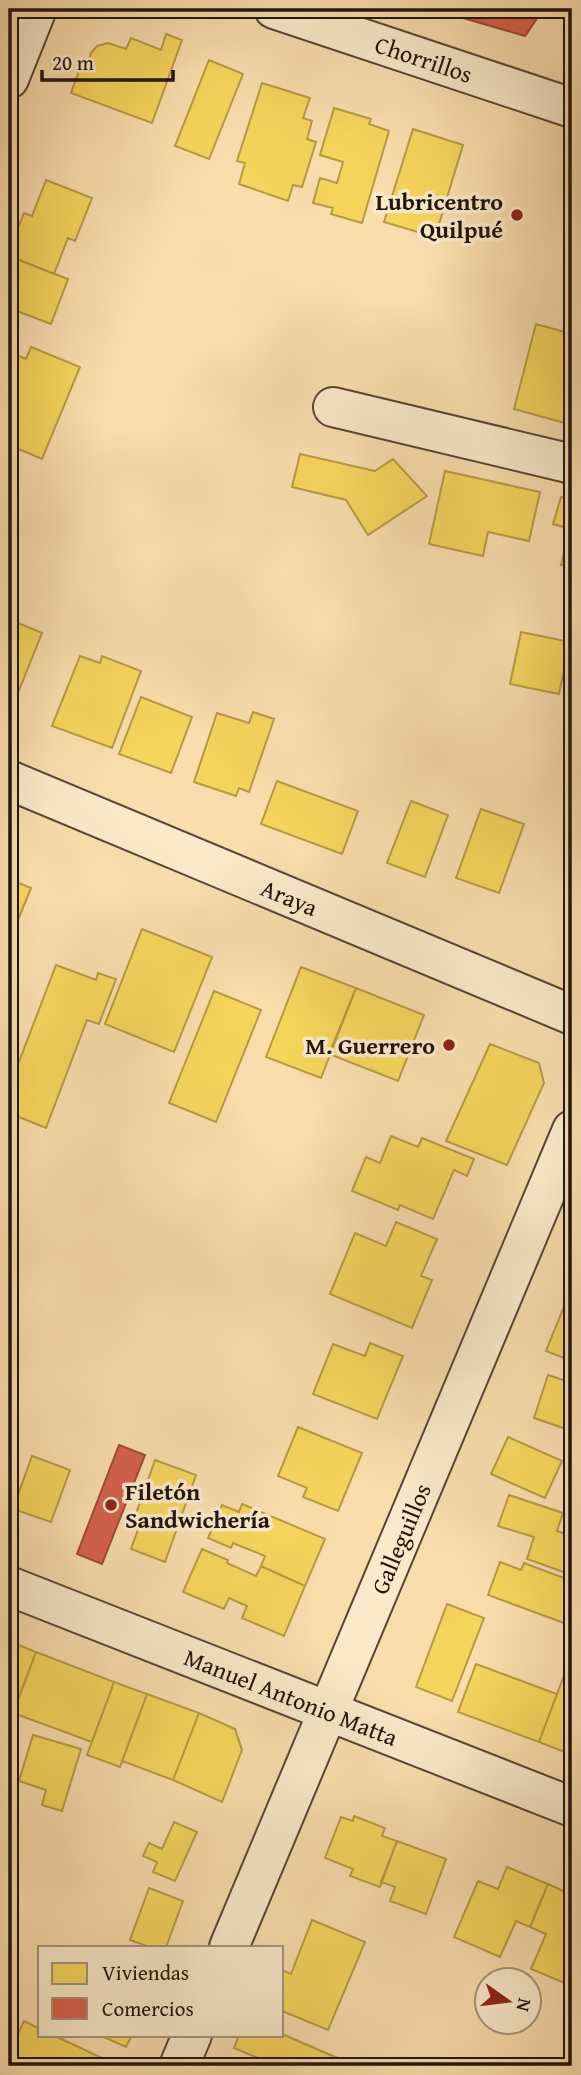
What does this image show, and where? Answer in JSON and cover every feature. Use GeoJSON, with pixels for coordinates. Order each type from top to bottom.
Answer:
{"type":"FeatureCollection","features":[{"type":"Feature","properties":{"kind":"street"},"geometry":{"type":"LineString","coordinates":[[9,79],[37,9]]}},
{"type":"Feature","properties":{"kind":"street","name":"Chorrillos"},"geometry":{"type":"LineString","coordinates":[[274,9],[572,108]]}},
{"type":"Feature","properties":{"kind":"street"},"geometry":{"type":"LineString","coordinates":[[333,407],[572,464]]}},
{"type":"Feature","properties":{"kind":"street","name":"Araya"},"geometry":{"type":"LineString","coordinates":[[9,780],[572,1015]]}},
{"type":"Feature","properties":{"kind":"street","name":"Galleguillos"},"geometry":{"type":"LineString","coordinates":[[229,1946],[572,1130]]}},
{"type":"Feature","properties":{"kind":"street","name":"Manuel Antonio Matta"},"geometry":{"type":"LineString","coordinates":[[9,1586],[572,1807]]}},
{"type":"Feature","properties":{"kind":"street"},"geometry":{"type":"LineString","coordinates":[[179,2066],[192,2036]]}},
{"type":"Feature","properties":{"kind":"building: Viviendas"},"geometry":{"type":"Polygon","coordinates":[[[166,34],[182,40],[152,123],[71,93],[82,62],[88,64],[91,53],[97,46],[108,43],[126,49],[131,38],[161,50],[166,34]]]}},
{"type":"Feature","properties":{"kind":"building: Viviendas"},"geometry":{"type":"Polygon","coordinates":[[[209,60],[243,74],[209,159],[175,146],[209,60]]]}},
{"type":"Feature","properties":{"kind":"building: Viviendas"},"geometry":{"type":"Polygon","coordinates":[[[262,83],[310,98],[303,118],[312,121],[307,139],[316,142],[302,187],[293,185],[288,201],[239,184],[245,163],[237,161],[262,83]]]}},
{"type":"Feature","properties":{"kind":"building: Viviendas"},"geometry":{"type":"Polygon","coordinates":[[[334,108],[371,119],[369,124],[389,131],[362,223],[331,214],[333,208],[313,203],[320,178],[337,183],[343,162],[320,155],[334,108]]]}},
{"type":"Feature","properties":{"kind":"building: Viviendas"},"geometry":{"type":"Polygon","coordinates":[[[413,129],[463,145],[435,237],[384,222],[413,129]]]}},
{"type":"Feature","properties":{"kind":"building: Viviendas"},"geometry":{"type":"Polygon","coordinates":[[[46,180],[92,198],[75,241],[68,238],[54,274],[9,256],[9,234],[15,236],[24,213],[32,216],[46,180]]]}},
{"type":"Feature","properties":{"kind":"building: Viviendas"},"geometry":{"type":"Polygon","coordinates":[[[9,256],[68,279],[51,324],[9,308],[9,256]]]}},
{"type":"Feature","properties":{"kind":"building: Viviendas"},"geometry":{"type":"Polygon","coordinates":[[[536,324],[572,334],[572,425],[514,409],[536,324]]]}},
{"type":"Feature","properties":{"kind":"building: Viviendas"},"geometry":{"type":"Polygon","coordinates":[[[31,347],[80,367],[42,459],[9,445],[9,352],[26,359],[31,347]]]}},
{"type":"Feature","properties":{"kind":"building: Viviendas"},"geometry":{"type":"Polygon","coordinates":[[[300,454],[375,471],[393,459],[427,496],[368,535],[346,500],[292,487],[300,454]]]}},
{"type":"Feature","properties":{"kind":"building: Viviendas"},"geometry":{"type":"Polygon","coordinates":[[[445,471],[540,492],[529,541],[488,532],[483,556],[429,544],[445,471]]]}},
{"type":"Feature","properties":{"kind":"building: Viviendas"},"geometry":{"type":"Polygon","coordinates":[[[561,497],[572,500],[572,566],[561,565],[570,529],[553,524],[561,497]]]}},
{"type":"Feature","properties":{"kind":"building: Viviendas"},"geometry":{"type":"Polygon","coordinates":[[[9,619],[42,633],[11,710],[9,709],[9,619]]]}},
{"type":"Feature","properties":{"kind":"building: Viviendas"},"geometry":{"type":"Polygon","coordinates":[[[521,632],[570,642],[559,694],[510,684],[521,632]]]}},
{"type":"Feature","properties":{"kind":"building: Viviendas"},"geometry":{"type":"Polygon","coordinates":[[[80,656],[100,663],[102,656],[141,671],[112,748],[52,726],[80,656]]]}},
{"type":"Feature","properties":{"kind":"building: Viviendas"},"geometry":{"type":"Polygon","coordinates":[[[141,697],[192,717],[171,773],[119,754],[141,697]]]}},
{"type":"Feature","properties":{"kind":"building: Viviendas"},"geometry":{"type":"Polygon","coordinates":[[[253,712],[274,719],[249,792],[239,788],[236,796],[194,782],[217,713],[249,723],[253,712]]]}},
{"type":"Feature","properties":{"kind":"building: Viviendas"},"geometry":{"type":"Polygon","coordinates":[[[277,781],[358,811],[342,854],[261,824],[277,781]]]}},
{"type":"Feature","properties":{"kind":"building: Viviendas"},"geometry":{"type":"Polygon","coordinates":[[[411,801],[448,815],[425,877],[387,863],[411,801]]]}},
{"type":"Feature","properties":{"kind":"building: Viviendas"},"geometry":{"type":"Polygon","coordinates":[[[481,809],[524,824],[499,893],[456,878],[481,809]]]}},
{"type":"Feature","properties":{"kind":"building: Viviendas"},"geometry":{"type":"Polygon","coordinates":[[[9,879],[31,888],[9,942],[9,879]]]}},
{"type":"Feature","properties":{"kind":"building: Viviendas"},"geometry":{"type":"Polygon","coordinates":[[[142,929],[212,957],[174,1052],[105,1024],[142,929]]]}},
{"type":"Feature","properties":{"kind":"building: Viviendas"},"geometry":{"type":"Polygon","coordinates":[[[56,965],[96,980],[98,973],[116,979],[99,1024],[87,1020],[46,1128],[9,1113],[9,1088],[56,965]]]}},
{"type":"Feature","properties":{"kind":"building: Viviendas"},"geometry":{"type":"Polygon","coordinates":[[[301,967],[356,988],[321,1078],[266,1057],[301,967]]]}},
{"type":"Feature","properties":{"kind":"building: Viviendas"},"geometry":{"type":"Polygon","coordinates":[[[356,988],[424,1015],[398,1081],[329,1054],[356,988]]]}},
{"type":"Feature","properties":{"kind":"building: Viviendas"},"geometry":{"type":"Polygon","coordinates":[[[214,991],[261,1010],[216,1122],[169,1103],[214,991]]]}},
{"type":"Feature","properties":{"kind":"building: Viviendas"},"geometry":{"type":"Polygon","coordinates":[[[490,1044],[539,1063],[544,1083],[507,1165],[446,1141],[490,1044]]]}},
{"type":"Feature","properties":{"kind":"building: Viviendas"},"geometry":{"type":"Polygon","coordinates":[[[391,1136],[418,1147],[422,1138],[474,1159],[467,1176],[454,1170],[433,1219],[400,1205],[398,1210],[352,1191],[366,1157],[380,1163],[391,1136]]]}},
{"type":"Feature","properties":{"kind":"building: Viviendas"},"geometry":{"type":"Polygon","coordinates":[[[396,1222],[437,1239],[421,1276],[432,1280],[412,1328],[330,1294],[355,1233],[386,1246],[396,1222]]]}},
{"type":"Feature","properties":{"kind":"building: Viviendas"},"geometry":{"type":"Polygon","coordinates":[[[567,1299],[572,1301],[572,1361],[546,1351],[567,1299]]]}},
{"type":"Feature","properties":{"kind":"building: Viviendas"},"geometry":{"type":"Polygon","coordinates":[[[370,1343],[403,1356],[377,1419],[313,1394],[333,1344],[365,1356],[370,1343]]]}},
{"type":"Feature","properties":{"kind":"building: Viviendas"},"geometry":{"type":"Polygon","coordinates":[[[548,1375],[572,1383],[572,1431],[534,1418],[548,1375]]]}},
{"type":"Feature","properties":{"kind":"building: Viviendas"},"geometry":{"type":"Polygon","coordinates":[[[298,1427],[362,1453],[338,1511],[303,1497],[307,1488],[278,1476],[298,1427]]]}},
{"type":"Feature","properties":{"kind":"building: Viviendas"},"geometry":{"type":"Polygon","coordinates":[[[508,1437],[562,1461],[545,1498],[491,1474],[508,1437]]]}},
{"type":"Feature","properties":{"kind":"building: Viviendas"},"geometry":{"type":"Polygon","coordinates":[[[32,1456],[70,1470],[51,1522],[13,1509],[32,1456]]]}},
{"type":"Feature","properties":{"kind":"building: Viviendas"},"geometry":{"type":"Polygon","coordinates":[[[155,1460],[196,1475],[165,1562],[131,1549],[139,1527],[132,1525],[155,1460]]]}},
{"type":"Feature","properties":{"kind":"building: Viviendas"},"geometry":{"type":"Polygon","coordinates":[[[509,1495],[563,1513],[557,1531],[572,1536],[572,1575],[527,1559],[534,1537],[498,1526],[509,1495]]]}},
{"type":"Feature","properties":{"kind":"building: Viviendas"},"geometry":{"type":"Polygon","coordinates":[[[242,1504],[325,1539],[305,1586],[261,1566],[265,1556],[233,1543],[231,1548],[208,1538],[222,1505],[239,1512],[242,1504]]]}},
{"type":"Feature","properties":{"kind":"building: Viviendas"},"geometry":{"type":"Polygon","coordinates":[[[202,1549],[256,1576],[261,1566],[305,1586],[284,1636],[242,1618],[247,1606],[229,1598],[224,1609],[183,1592],[202,1549]]]}},
{"type":"Feature","properties":{"kind":"building: Viviendas"},"geometry":{"type":"Polygon","coordinates":[[[500,1562],[521,1570],[524,1563],[572,1581],[572,1626],[488,1595],[500,1562]]]}},
{"type":"Feature","properties":{"kind":"building: Viviendas"},"geometry":{"type":"Polygon","coordinates":[[[447,1604],[484,1618],[452,1701],[416,1687],[447,1604]]]}},
{"type":"Feature","properties":{"kind":"building: Viviendas"},"geometry":{"type":"Polygon","coordinates":[[[9,1641],[36,1652],[13,1713],[9,1711],[9,1641]]]}},
{"type":"Feature","properties":{"kind":"building: Viviendas"},"geometry":{"type":"Polygon","coordinates":[[[36,1652],[114,1682],[92,1742],[13,1713],[36,1652]]]}},
{"type":"Feature","properties":{"kind":"building: Viviendas"},"geometry":{"type":"Polygon","coordinates":[[[572,1654],[572,1755],[539,1742],[572,1654]]]}},
{"type":"Feature","properties":{"kind":"building: Viviendas"},"geometry":{"type":"Polygon","coordinates":[[[476,1664],[557,1694],[539,1742],[458,1712],[476,1664]]]}},
{"type":"Feature","properties":{"kind":"building: Viviendas"},"geometry":{"type":"Polygon","coordinates":[[[114,1682],[147,1694],[120,1767],[87,1755],[114,1682]]]}},
{"type":"Feature","properties":{"kind":"building: Viviendas"},"geometry":{"type":"Polygon","coordinates":[[[147,1694],[199,1713],[173,1780],[122,1761],[147,1694]]]}},
{"type":"Feature","properties":{"kind":"building: Viviendas"},"geometry":{"type":"Polygon","coordinates":[[[199,1713],[235,1729],[242,1750],[222,1802],[173,1780],[199,1713]]]}},
{"type":"Feature","properties":{"kind":"building: Viviendas"},"geometry":{"type":"Polygon","coordinates":[[[33,1735],[81,1749],[62,1811],[42,1805],[46,1790],[19,1781],[33,1735]]]}},
{"type":"Feature","properties":{"kind":"building: Viviendas"},"geometry":{"type":"Polygon","coordinates":[[[354,1816],[385,1828],[382,1836],[397,1841],[380,1887],[350,1876],[353,1869],[325,1858],[341,1817],[353,1821],[354,1816]]]}},
{"type":"Feature","properties":{"kind":"building: Viviendas"},"geometry":{"type":"Polygon","coordinates":[[[174,1822],[197,1832],[175,1881],[153,1872],[157,1862],[143,1856],[149,1843],[162,1849],[174,1822]]]}},
{"type":"Feature","properties":{"kind":"building: Viviendas"},"geometry":{"type":"Polygon","coordinates":[[[397,1841],[446,1859],[426,1914],[390,1901],[395,1887],[381,1882],[397,1841]]]}},
{"type":"Feature","properties":{"kind":"building: Viviendas"},"geometry":{"type":"Polygon","coordinates":[[[507,1867],[548,1884],[530,1927],[516,1921],[500,1957],[454,1937],[478,1881],[498,1889],[507,1867]]]}},
{"type":"Feature","properties":{"kind":"building: Viviendas"},"geometry":{"type":"Polygon","coordinates":[[[548,1884],[572,1895],[572,1986],[542,1974],[542,1966],[532,1966],[546,1934],[530,1927],[548,1884]]]}},
{"type":"Feature","properties":{"kind":"building: Viviendas"},"geometry":{"type":"Polygon","coordinates":[[[149,1888],[183,1901],[166,1946],[146,1946],[130,1940],[149,1888]]]}},
{"type":"Feature","properties":{"kind":"building: Viviendas"},"geometry":{"type":"Polygon","coordinates":[[[312,1920],[365,1942],[328,2030],[284,2012],[284,1971],[291,1974],[312,1920]]]}},
{"type":"Feature","properties":{"kind":"building: Viviendas"},"geometry":{"type":"Polygon","coordinates":[[[24,2021],[38,2028],[38,2036],[55,2036],[104,2059],[100,2066],[9,2066],[9,2042],[13,2044],[24,2021]]]}},
{"type":"Feature","properties":{"kind":"building: Viviendas"},"geometry":{"type":"Polygon","coordinates":[[[284,2035],[356,2066],[277,2066],[234,2048],[239,2036],[284,2035]]]}},
{"type":"Feature","properties":{"kind":"building: Viviendas"},"geometry":{"type":"Polygon","coordinates":[[[101,2036],[132,2036],[126,2047],[101,2036]]]}},
{"type":"Feature","properties":{"kind":"building: Comercios"},"geometry":{"type":"Polygon","coordinates":[[[432,9],[535,9],[538,17],[525,36],[432,9]]]}},
{"type":"Feature","properties":{"kind":"building: Comercios","name":"Filetón Sandwichería"},"geometry":{"type":"Polygon","coordinates":[[[119,1445],[145,1455],[102,1564],[77,1554],[119,1445]]]}},
{"type":"Feature","properties":{"kind":"place","name":"Lubricentro Quilpué"},"geometry":{"type":"Point","coordinates":[517,215]}},
{"type":"Feature","properties":{"kind":"place","name":"M. Guerrero"},"geometry":{"type":"Point","coordinates":[449,1045]}},
{"type":"Feature","properties":{"kind":"place","name":"Filetón Sandwichería"},"geometry":{"type":"Point","coordinates":[111,1505]}}]}
